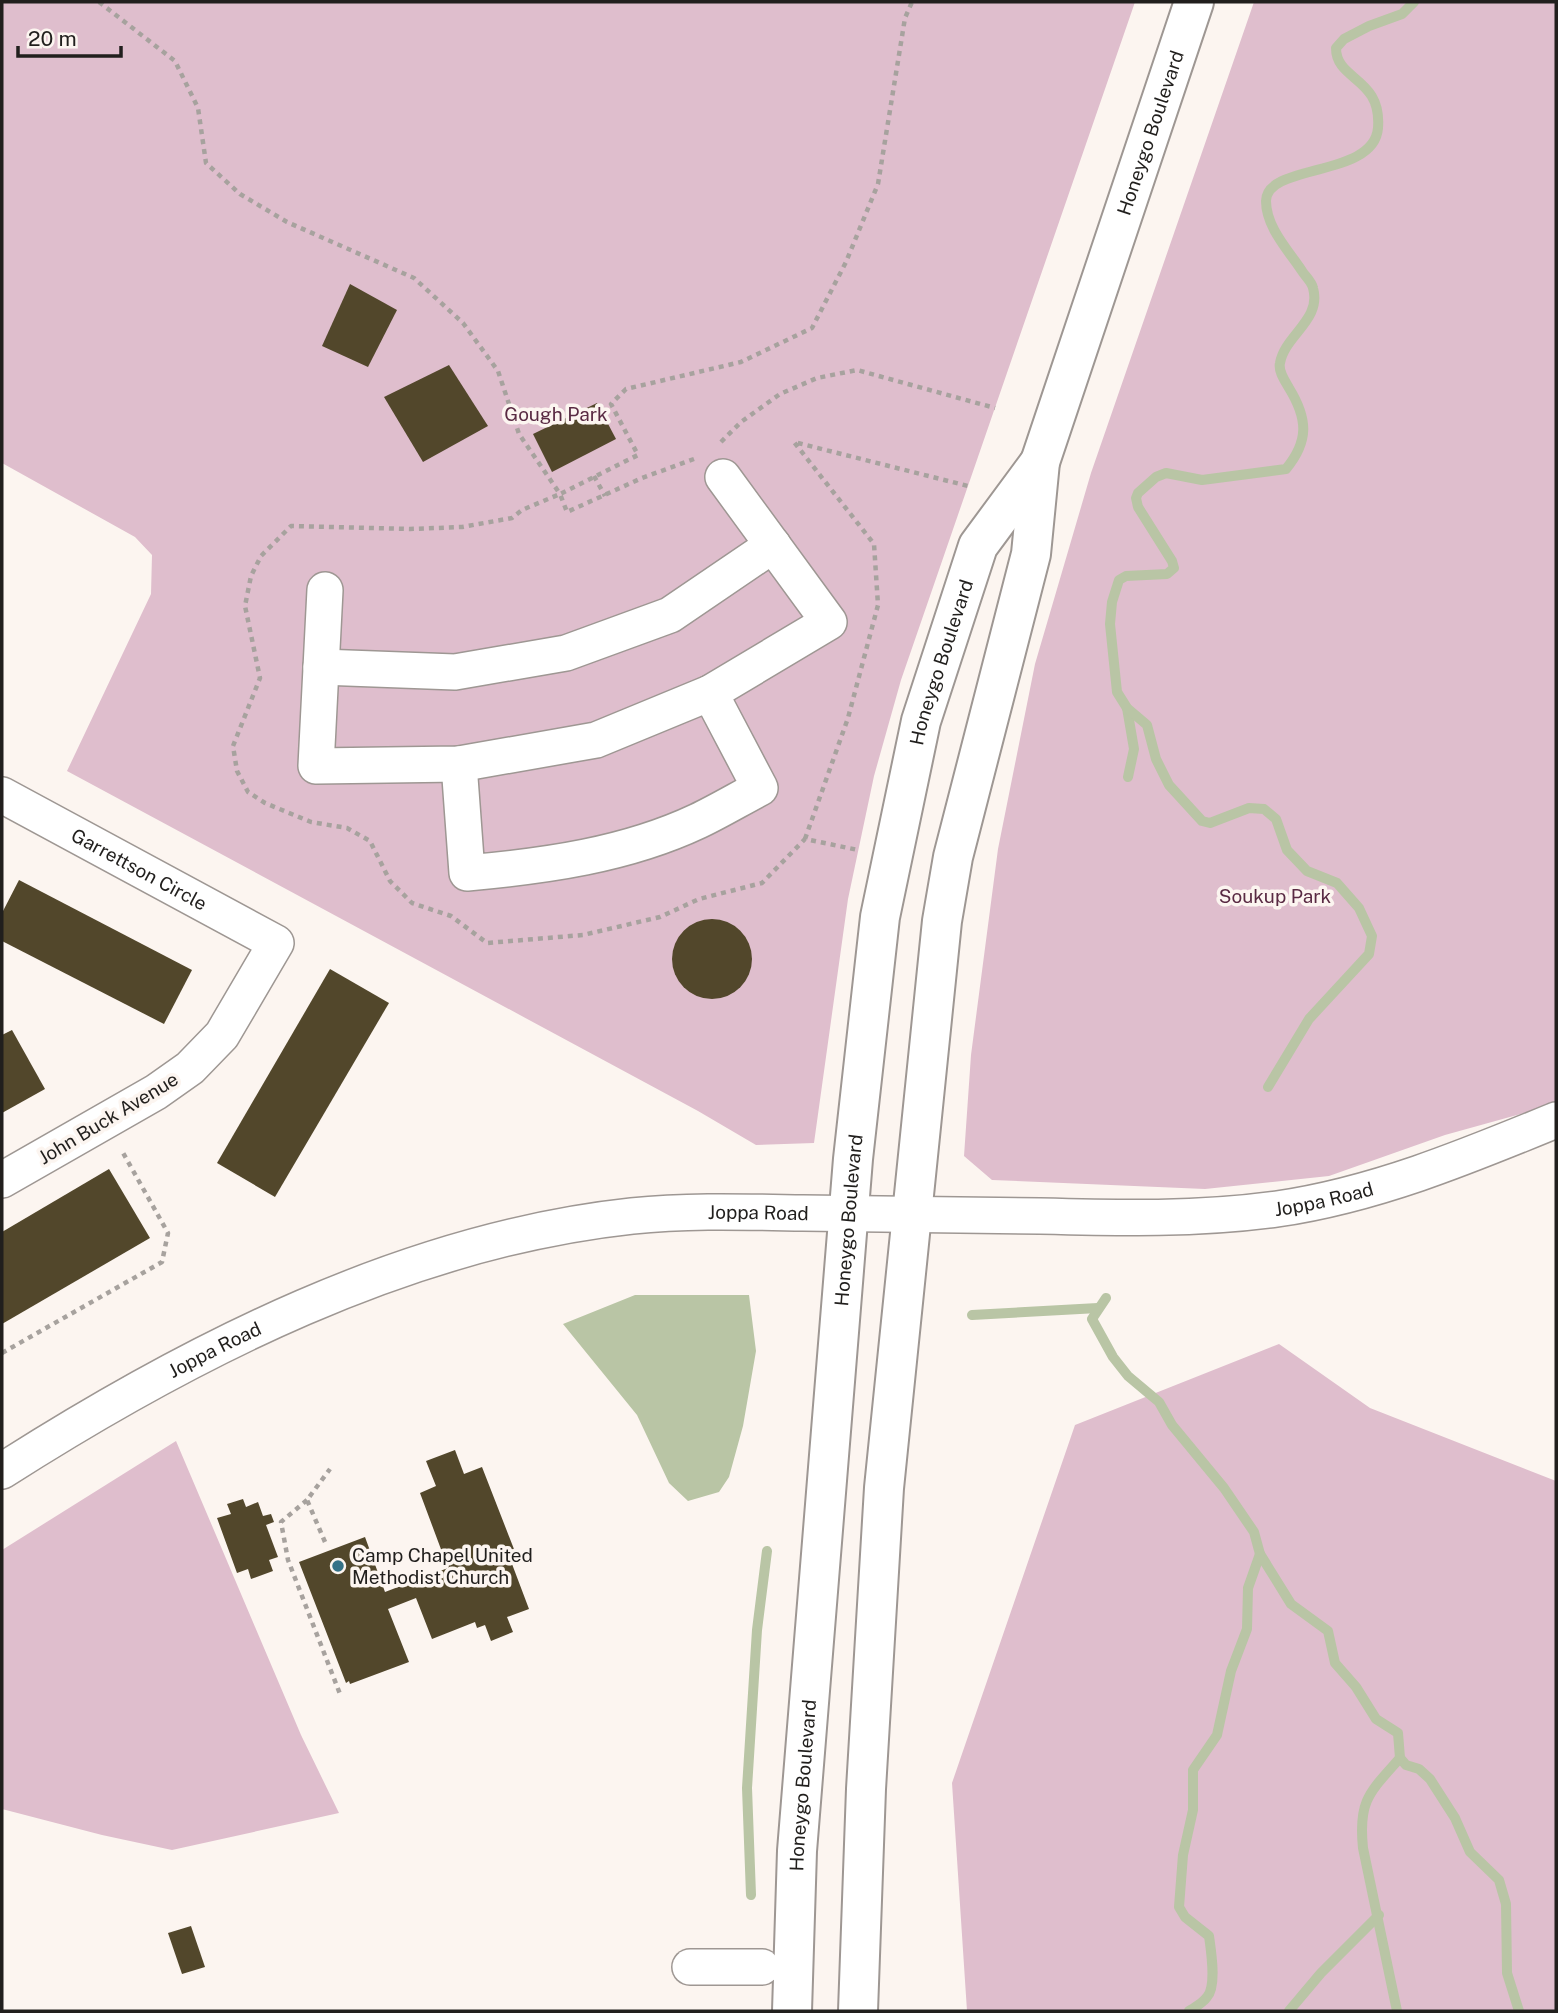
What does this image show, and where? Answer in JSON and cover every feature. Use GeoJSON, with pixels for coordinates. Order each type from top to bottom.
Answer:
{"type":"FeatureCollection","features":[{"type":"Feature","properties":{"kind":"main road","name":"Honeygo Boulevard"},"geometry":{"type":"LineString","coordinates":[[859,2011],[866,1789],[884,1488],[942,920],[953,857],[1031,554],[1040,462],[1194,2]]}},
{"type":"Feature","properties":{"kind":"main road","name":"Honeygo Boulevard"},"geometry":{"type":"LineString","coordinates":[[792,2011],[797,1852],[849,1214],[867,1021],[880,917],[921,721],[978,546],[1040,462]]}},
{"type":"Feature","properties":{"kind":"street"},"geometry":{"type":"LineString","coordinates":[[326,590],[316,766],[459,764],[596,740],[710,693],[830,622],[723,477]]}},
{"type":"Feature","properties":{"kind":"street"},"geometry":{"type":"LineString","coordinates":[[321,667],[455,672],[566,653],[670,615],[773,545]]}},
{"type":"Feature","properties":{"kind":"street"},"geometry":{"type":"LineString","coordinates":[[459,764],[467,873],[542,866],[631,846],[696,822],[760,788],[710,693]]}},
{"type":"Feature","properties":{"kind":"street","name":"Garrettson Circle"},"geometry":{"type":"LineString","coordinates":[[2,795],[276,943]]}},
{"type":"Feature","properties":{"kind":"street","name":"John Buck Avenue"},"geometry":{"type":"LineString","coordinates":[[2,1180],[146,1098],[190,1068],[222,1035],[276,943]]}},
{"type":"Feature","properties":{"kind":"street","name":"Joppa Road"},"geometry":{"type":"LineString","coordinates":[[2,1471],[101,1409],[234,1339],[352,1289],[439,1257],[498,1239],[551,1227],[636,1215],[721,1212],[1155,1218],[1236,1214],[1282,1209],[1360,1192],[1556,1120]]}},
{"type":"Feature","properties":{"kind":"street"},"geometry":{"type":"LineString","coordinates":[[690,1967],[762,1967]]}},
{"type":"Feature","properties":{"kind":"path"},"geometry":{"type":"LineString","coordinates":[[99,2],[175,61],[198,108],[206,163],[240,194],[287,222],[414,278],[463,323],[498,371],[519,434],[560,494],[638,455],[611,404],[626,389],[741,362],[812,328],[846,262],[878,184],[905,18],[912,2]]}},
{"type":"Feature","properties":{"kind":"path"},"geometry":{"type":"LineString","coordinates":[[805,839],[848,718],[878,605],[874,544],[794,442],[968,486]]}},
{"type":"Feature","properties":{"kind":"path"},"geometry":{"type":"LineString","coordinates":[[594,476],[605,496]]}},
{"type":"Feature","properties":{"kind":"path"},"geometry":{"type":"LineString","coordinates":[[2,1353],[162,1262],[168,1233],[120,1147]]}},
{"type":"Feature","properties":{"kind":"path"},"geometry":{"type":"LineString","coordinates":[[330,1469],[307,1500],[281,1522],[288,1560],[340,1694]]}},
{"type":"Feature","properties":{"kind":"path"},"geometry":{"type":"LineString","coordinates":[[307,1500],[324,1542]]}},
{"type":"Feature","properties":{"kind":"green space","name":"Gough Park"},"geometry":{"type":"Polygon","coordinates":[[[2,2],[1135,2],[901,680],[874,776],[848,899],[814,1143],[756,1145],[698,1111],[67,771],[151,594],[152,555],[135,537],[2,463],[2,2]]]}},
{"type":"Feature","properties":{"kind":"green space","name":"Soukup Park"},"geometry":{"type":"Polygon","coordinates":[[[1254,2],[1556,2],[1556,1104],[1445,1135],[1329,1176],[1205,1189],[992,1180],[964,1156],[971,1055],[998,849],[1035,664],[1091,473],[1254,2]]]}},
{"type":"Feature","properties":{"kind":"green space"},"geometry":{"type":"Polygon","coordinates":[[[1279,1344],[1370,1408],[1556,1481],[1556,2011],[967,2011],[952,1783],[1075,1425],[1279,1344]]]}},
{"type":"Feature","properties":{"kind":"green space"},"geometry":{"type":"Polygon","coordinates":[[[176,1441],[301,1735],[339,1813],[172,1850],[2,1809],[2,1550],[176,1441]]]}},
{"type":"Feature","properties":{"kind":"shaded area"},"geometry":{"type":"Polygon","coordinates":[[[635,1295],[749,1295],[756,1351],[743,1426],[729,1477],[719,1492],[688,1501],[669,1483],[637,1415],[563,1324],[635,1295]]]}},
{"type":"Feature","properties":{"kind":"building"},"geometry":{"type":"Polygon","coordinates":[[[350,284],[397,310],[368,367],[322,346],[350,284]]]}},
{"type":"Feature","properties":{"kind":"building"},"geometry":{"type":"Polygon","coordinates":[[[449,365],[488,426],[423,462],[384,397],[449,365]]]}},
{"type":"Feature","properties":{"kind":"building"},"geometry":{"type":"Polygon","coordinates":[[[597,403],[616,439],[552,472],[533,434],[597,403]]]}},
{"type":"Feature","properties":{"kind":"building"},"geometry":{"type":"Polygon","coordinates":[[[19,880],[192,970],[164,1024],[2,941],[2,913],[19,880]]]}},
{"type":"Feature","properties":{"kind":"building"},"geometry":{"type":"Polygon","coordinates":[[[712,919],[727,922],[740,931],[749,944],[752,959],[749,974],[740,987],[727,996],[712,999],[697,996],[684,987],[675,974],[672,959],[675,944],[684,931],[697,922],[712,919]]]}},
{"type":"Feature","properties":{"kind":"building"},"geometry":{"type":"Polygon","coordinates":[[[330,969],[389,1003],[275,1197],[217,1163],[330,969]]]}},
{"type":"Feature","properties":{"kind":"building"},"geometry":{"type":"Polygon","coordinates":[[[12,1030],[45,1089],[2,1113],[2,1035],[12,1030]]]}},
{"type":"Feature","properties":{"kind":"building"},"geometry":{"type":"Polygon","coordinates":[[[109,1169],[150,1238],[2,1324],[2,1232],[109,1169]]]}},
{"type":"Feature","properties":{"kind":"building","name":"Camp Chapel United Methodist Church"},"geometry":{"type":"Polygon","coordinates":[[[455,1450],[464,1474],[482,1467],[519,1562],[512,1564],[529,1609],[507,1617],[513,1632],[491,1641],[485,1625],[477,1628],[475,1622],[432,1639],[416,1598],[388,1609],[409,1662],[350,1684],[349,1681],[346,1683],[299,1562],[365,1537],[385,1592],[448,1568],[420,1493],[436,1486],[426,1461],[455,1450]]]}},
{"type":"Feature","properties":{"kind":"building"},"geometry":{"type":"Polygon","coordinates":[[[243,1499],[246,1507],[258,1502],[263,1516],[271,1514],[274,1522],[266,1525],[278,1557],[269,1560],[273,1571],[251,1579],[248,1569],[237,1573],[217,1518],[231,1514],[227,1504],[243,1499]]]}},
{"type":"Feature","properties":{"kind":"building"},"geometry":{"type":"Polygon","coordinates":[[[191,1926],[205,1967],[182,1974],[168,1933],[191,1926]]]}},
{"type":"Feature","properties":{"kind":"waterway"},"geometry":{"type":"LineString","coordinates":[[1268,1087],[1309,1019],[1369,954],[1372,936],[1359,908],[1337,883],[1307,871],[1287,850],[1276,819],[1264,809],[1249,808],[1210,823],[1202,821],[1169,785],[1156,759],[1147,725],[1127,708],[1117,692],[1110,624],[1112,602],[1119,580],[1126,576],[1167,574],[1174,568],[1138,507],[1136,498],[1156,477],[1166,473],[1202,480],[1286,469],[1294,459],[1302,439],[1302,420],[1280,366],[1283,353],[1312,309],[1313,288],[1274,229],[1266,201],[1271,189],[1283,181],[1341,163],[1359,155],[1372,144],[1378,128],[1373,99],[1343,67],[1336,48],[1344,39],[1369,26],[1402,14],[1414,2]]}},
{"type":"Feature","properties":{"kind":"waterway"},"geometry":{"type":"LineString","coordinates":[[1127,708],[1134,749],[1128,777]]}},
{"type":"Feature","properties":{"kind":"waterway"},"geometry":{"type":"LineString","coordinates":[[1106,1298],[1092,1319],[1113,1357],[1128,1376],[1159,1402],[1172,1425],[1224,1488],[1254,1532],[1260,1554],[1291,1604],[1328,1631],[1335,1663],[1356,1687],[1376,1719],[1398,1733],[1400,1758],[1406,1765],[1419,1769],[1430,1779],[1455,1818],[1470,1852],[1499,1880],[1506,1904],[1507,1973],[1519,2011]]}},
{"type":"Feature","properties":{"kind":"waterway"},"geometry":{"type":"LineString","coordinates":[[972,1315],[1098,1308]]}},
{"type":"Feature","properties":{"kind":"waterway"},"geometry":{"type":"LineString","coordinates":[[751,1895],[747,1788],[757,1630],[767,1551]]}},
{"type":"Feature","properties":{"kind":"waterway"},"geometry":{"type":"LineString","coordinates":[[1189,2011],[1207,1997],[1213,1977],[1209,1936],[1185,1917],[1179,1907],[1183,1855],[1193,1810],[1193,1770],[1217,1735],[1231,1671],[1247,1629],[1248,1588],[1260,1554]]}},
{"type":"Feature","properties":{"kind":"waterway"},"geometry":{"type":"LineString","coordinates":[[1397,2011],[1363,1848],[1362,1818],[1368,1798],[1400,1758]]}},
{"type":"Feature","properties":{"kind":"waterway"},"geometry":{"type":"LineString","coordinates":[[1289,2011],[1321,1973],[1379,1915]]}},
{"type":"Feature","properties":{"kind":"place","name":"Camp Chapel United Methodist Church"},"geometry":{"type":"Point","coordinates":[338,1566]}}]}
